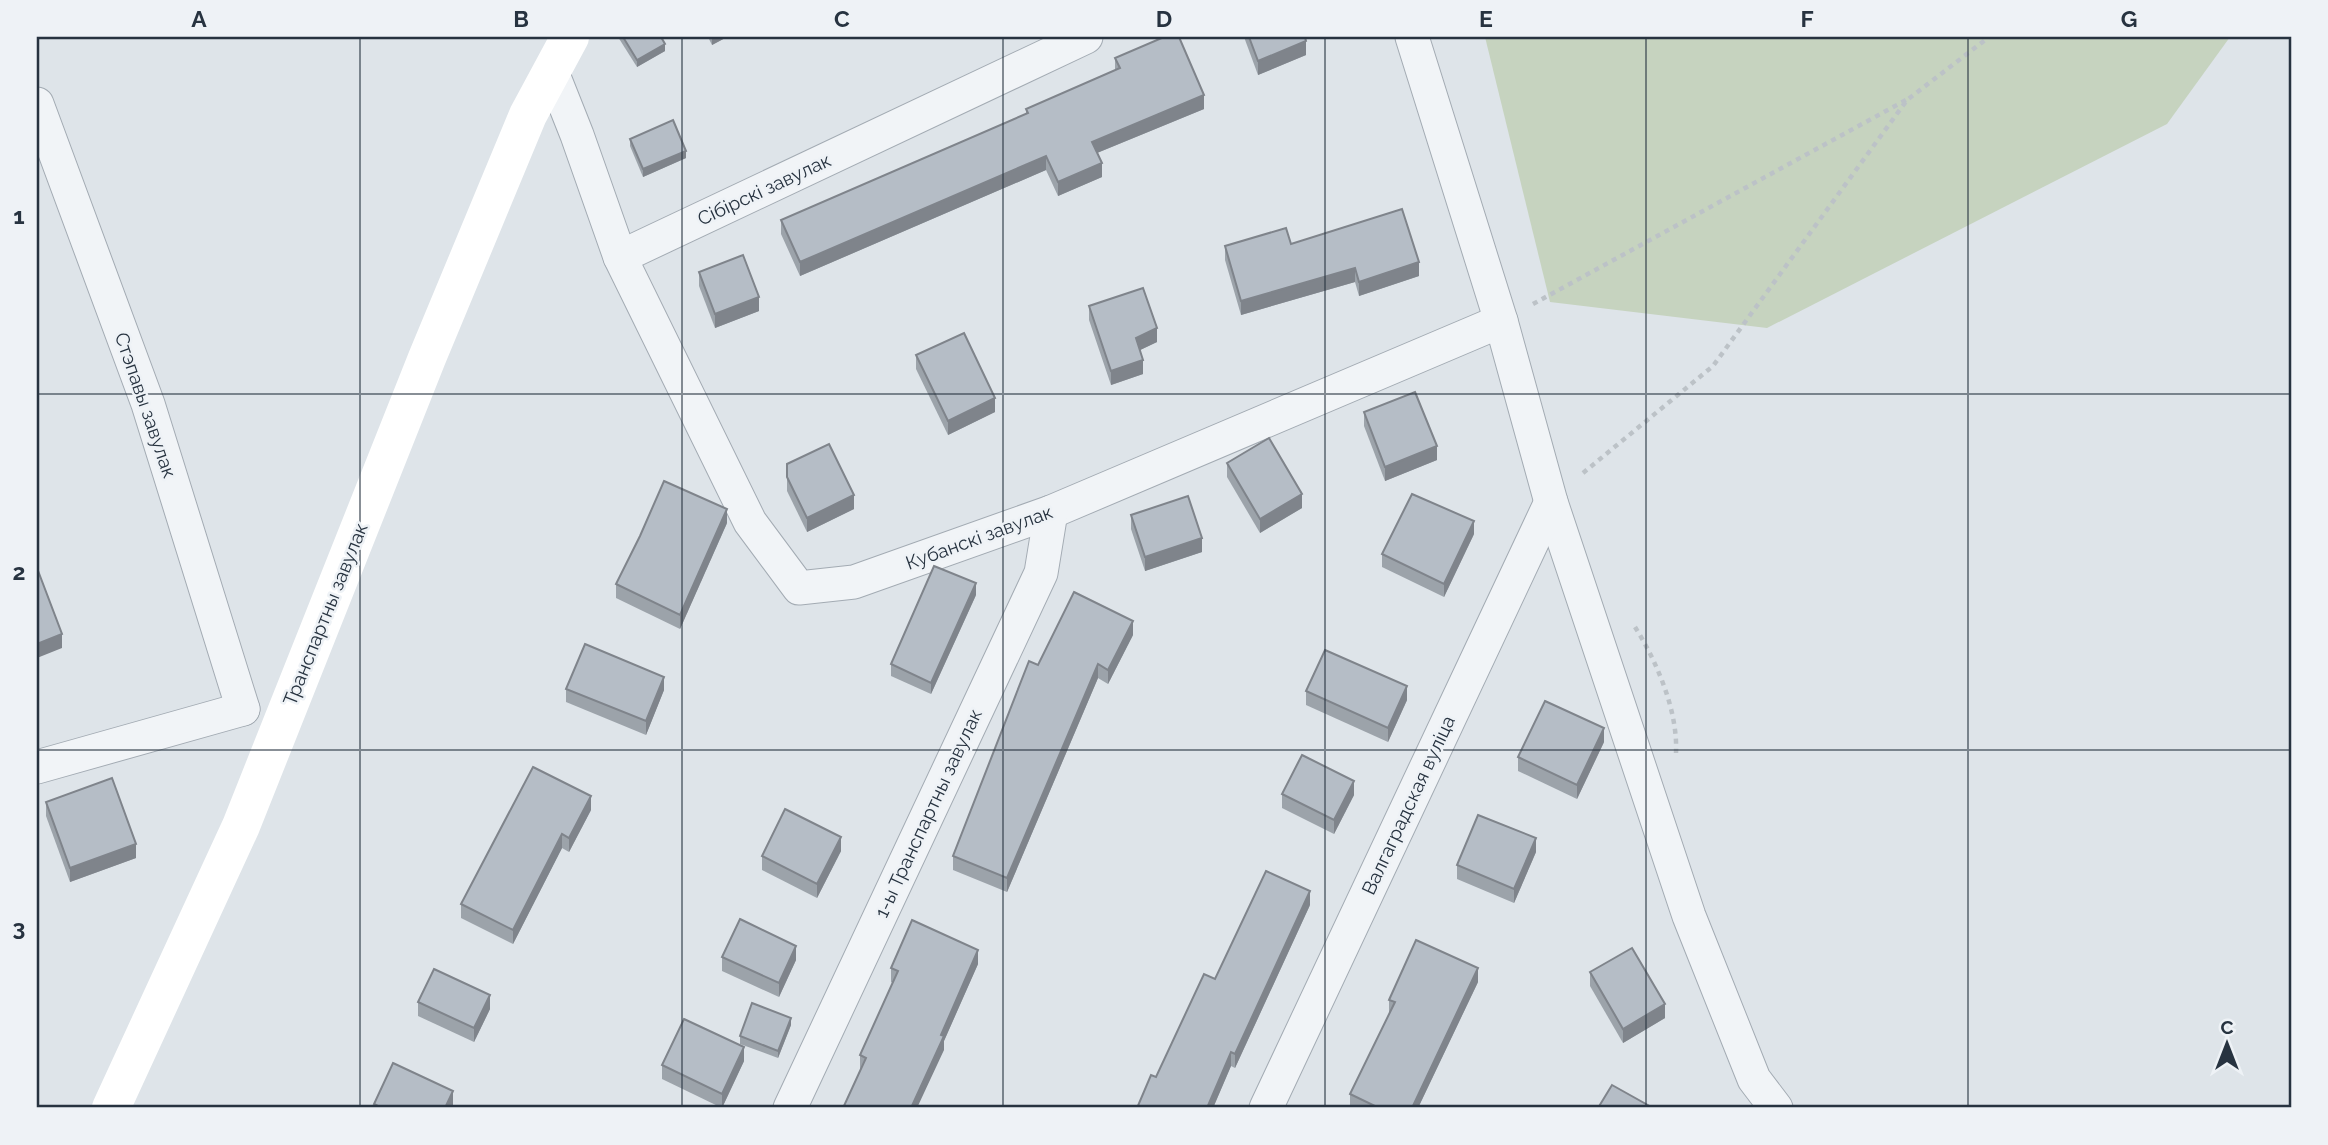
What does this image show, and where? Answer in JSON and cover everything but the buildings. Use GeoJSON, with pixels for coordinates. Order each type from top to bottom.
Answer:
{"type":"FeatureCollection","features":[{"type":"Feature","properties":{"kind":"main road","name":"Транспартны завулак"},"geometry":{"type":"LineString","coordinates":[[111,1108],[241,827],[426,358],[528,115],[570,37]]}},
{"type":"Feature","properties":{"kind":"street","name":"Сібірскі завулак"},"geometry":{"type":"LineString","coordinates":[[620,257],[1086,37]]}},
{"type":"Feature","properties":{"kind":"street"},"geometry":{"type":"LineString","coordinates":[[1412,37],[1501,321],[1551,502],[1747,1094],[1776,1108]]}},
{"type":"Feature","properties":{"kind":"street"},"geometry":{"type":"LineString","coordinates":[[552,72],[578,135],[620,257]]}},
{"type":"Feature","properties":{"kind":"street","name":"Стэпавы завулак"},"geometry":{"type":"LineString","coordinates":[[37,104],[148,404],[243,709]]}},
{"type":"Feature","properties":{"kind":"street","name":"Кубанскі завулак"},"geometry":{"type":"LineString","coordinates":[[620,257],[750,522],[799,588],[855,582],[1051,512],[1501,321]]}},
{"type":"Feature","properties":{"kind":"street","name":"Валгаградская вуліца"},"geometry":{"type":"LineString","coordinates":[[1266,1108],[1551,502]]}},
{"type":"Feature","properties":{"kind":"street","name":"1-ы Транспартны завулак"},"geometry":{"type":"LineString","coordinates":[[790,1108],[1041,573],[1051,512]]}},
{"type":"Feature","properties":{"kind":"street"},"geometry":{"type":"LineString","coordinates":[[37,768],[243,709],[282,723]]}},
{"type":"Feature","properties":{"kind":"path"},"geometry":{"type":"LineString","coordinates":[[1501,321],[1907,100],[1989,37]]}},
{"type":"Feature","properties":{"kind":"path"},"geometry":{"type":"LineString","coordinates":[[1551,502],[1713,366],[1907,100]]}},
{"type":"Feature","properties":{"kind":"green space"},"geometry":{"type":"Polygon","coordinates":[[[1485,37],[2230,37],[2167,124],[1767,328],[1550,302],[1485,37]]]}}]}
